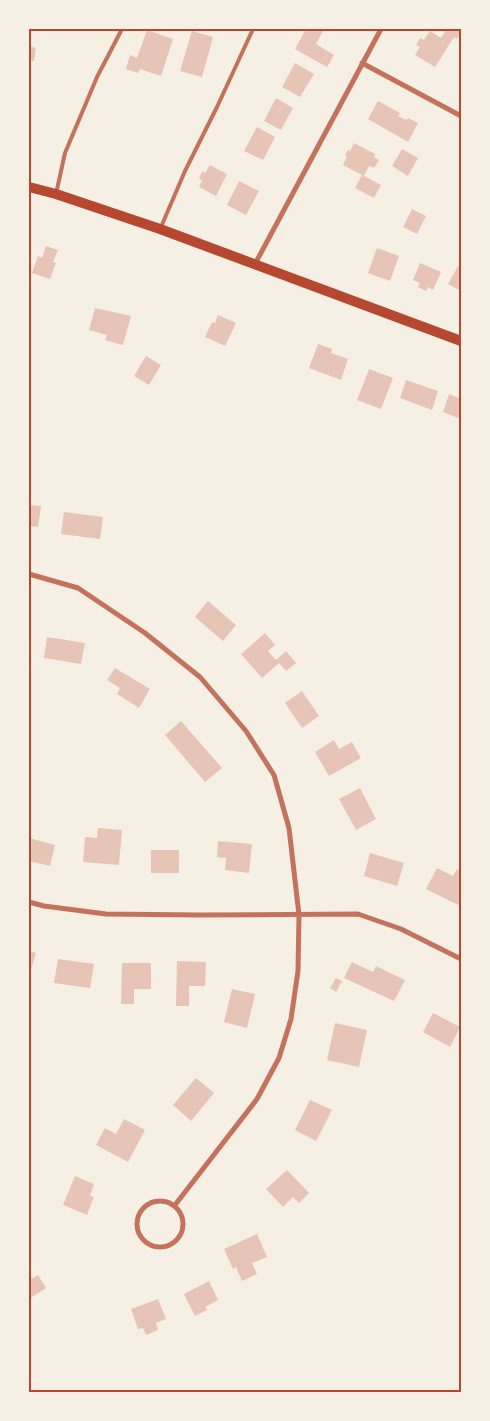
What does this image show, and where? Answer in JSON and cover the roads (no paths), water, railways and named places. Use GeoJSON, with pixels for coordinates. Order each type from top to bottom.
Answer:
{"type":"FeatureCollection","features":[{"type":"Feature","properties":{"kind":"main road"},"geometry":{"type":"LineString","coordinates":[[29,187],[56,194],[160,229],[461,341]]}},
{"type":"Feature","properties":{"kind":"street"},"geometry":{"type":"LineString","coordinates":[[256,264],[381,29]]}},
{"type":"Feature","properties":{"kind":"street"},"geometry":{"type":"LineString","coordinates":[[362,63],[461,116]]}},
{"type":"Feature","properties":{"kind":"street"},"geometry":{"type":"LineString","coordinates":[[29,574],[78,588],[145,633],[200,677],[246,731],[274,775],[287,819],[299,915],[298,971],[291,1019],[279,1058],[257,1099],[175,1206]]}},
{"type":"Feature","properties":{"kind":"street"},"geometry":{"type":"LineString","coordinates":[[29,902],[44,906],[106,914],[358,914],[400,929],[461,959]]}},
{"type":"Feature","properties":{"kind":"street"},"geometry":{"type":"LineString","coordinates":[[163,1200],[175,1206],[180,1212],[183,1221],[179,1238],[172,1244],[164,1247],[147,1243],[140,1236],[137,1228],[140,1211],[154,1201],[163,1200]]}},
{"type":"Feature","properties":{"kind":"lane"},"geometry":{"type":"LineString","coordinates":[[56,194],[65,153],[97,77],[122,29]]}},
{"type":"Feature","properties":{"kind":"lane"},"geometry":{"type":"LineString","coordinates":[[160,229],[253,29]]}}]}
